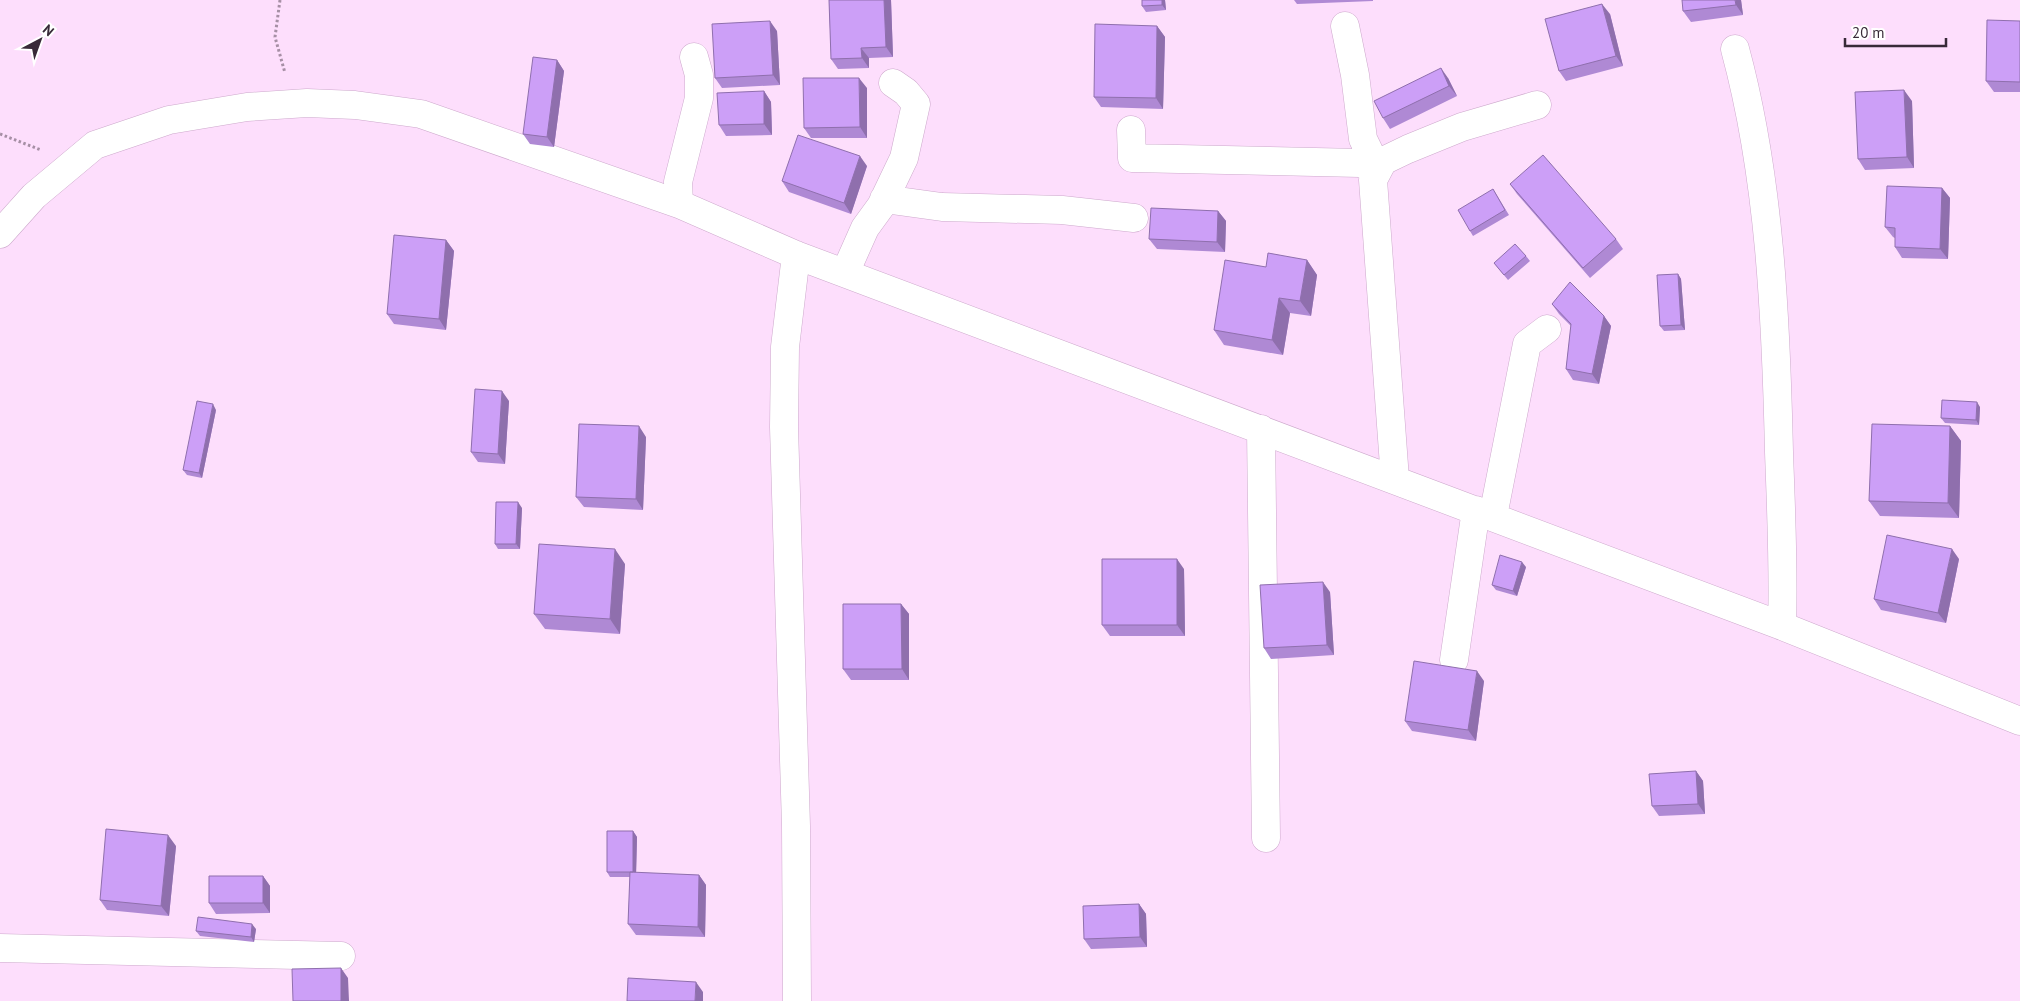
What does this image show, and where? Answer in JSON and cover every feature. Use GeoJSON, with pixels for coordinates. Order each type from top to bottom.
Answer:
{"type":"FeatureCollection","features":[{"type":"Feature","properties":{"kind":"street"},"geometry":{"type":"LineString","coordinates":[[1345,26],[1355,76],[1363,139],[1378,170]]}},
{"type":"Feature","properties":{"kind":"street"},"geometry":{"type":"LineString","coordinates":[[1735,49],[1747,91],[1767,229],[1777,368],[1782,626]]}},
{"type":"Feature","properties":{"kind":"street"},"geometry":{"type":"LineString","coordinates":[[679,204],[678,182],[699,98],[698,75],[694,57]]}},
{"type":"Feature","properties":{"kind":"street"},"geometry":{"type":"LineString","coordinates":[[845,273],[865,228],[884,199],[904,158],[916,104],[906,92],[893,83]]}},
{"type":"Feature","properties":{"kind":"street"},"geometry":{"type":"LineString","coordinates":[[0,234],[34,196],[95,145],[169,120],[247,107],[307,104],[355,105],[421,114],[679,204],[796,255],[1782,626],[2020,722]]}},
{"type":"Feature","properties":{"kind":"street"},"geometry":{"type":"LineString","coordinates":[[1395,479],[1373,180],[1383,160],[1462,128],[1537,105]]}},
{"type":"Feature","properties":{"kind":"street"},"geometry":{"type":"LineString","coordinates":[[1132,130],[1132,158],[1360,163],[1378,170]]}},
{"type":"Feature","properties":{"kind":"street"},"geometry":{"type":"LineString","coordinates":[[884,199],[942,207],[1062,210],[1134,218]]}},
{"type":"Feature","properties":{"kind":"street"},"geometry":{"type":"LineString","coordinates":[[796,255],[785,346],[784,427],[796,826],[797,1001]]}},
{"type":"Feature","properties":{"kind":"street"},"geometry":{"type":"LineString","coordinates":[[1454,660],[1484,513],[1528,344],[1547,329]]}},
{"type":"Feature","properties":{"kind":"street"},"geometry":{"type":"LineString","coordinates":[[1261,429],[1266,838]]}},
{"type":"Feature","properties":{"kind":"street"},"geometry":{"type":"LineString","coordinates":[[0,948],[341,956]]}},
{"type":"Feature","properties":{"kind":"path"},"geometry":{"type":"LineString","coordinates":[[280,0],[276,37],[284,71],[307,104]]}},
{"type":"Feature","properties":{"kind":"building"},"geometry":{"type":"Polygon","coordinates":[[[829,0],[884,0],[886,47],[861,48],[862,58],[831,59],[829,0]]]}},
{"type":"Feature","properties":{"kind":"building"},"geometry":{"type":"Polygon","coordinates":[[[1142,0],[1162,0],[1162,5],[1142,6],[1142,0]]]}},
{"type":"Feature","properties":{"kind":"building"},"geometry":{"type":"Polygon","coordinates":[[[1682,0],[1735,0],[1736,5],[1683,11],[1682,0]]]}},
{"type":"Feature","properties":{"kind":"building"},"geometry":{"type":"Polygon","coordinates":[[[1602,4],[1616,56],[1559,71],[1545,19],[1602,4]]]}},
{"type":"Feature","properties":{"kind":"building"},"geometry":{"type":"Polygon","coordinates":[[[1987,20],[2020,21],[2020,82],[1986,81],[1987,20]]]}},
{"type":"Feature","properties":{"kind":"building"},"geometry":{"type":"Polygon","coordinates":[[[770,21],[773,75],[715,78],[712,24],[770,21]]]}},
{"type":"Feature","properties":{"kind":"building"},"geometry":{"type":"Polygon","coordinates":[[[1095,24],[1157,26],[1156,98],[1094,97],[1095,24]]]}},
{"type":"Feature","properties":{"kind":"building"},"geometry":{"type":"Polygon","coordinates":[[[533,57],[557,60],[547,137],[523,134],[533,57]]]}},
{"type":"Feature","properties":{"kind":"building"},"geometry":{"type":"Polygon","coordinates":[[[1441,68],[1449,86],[1383,118],[1374,101],[1441,68]]]}},
{"type":"Feature","properties":{"kind":"building"},"geometry":{"type":"Polygon","coordinates":[[[803,78],[859,78],[860,127],[804,128],[803,78]]]}},
{"type":"Feature","properties":{"kind":"building"},"geometry":{"type":"Polygon","coordinates":[[[1904,90],[1907,157],[1858,159],[1855,92],[1904,90]]]}},
{"type":"Feature","properties":{"kind":"building"},"geometry":{"type":"Polygon","coordinates":[[[764,91],[764,124],[719,125],[717,93],[764,91]]]}},
{"type":"Feature","properties":{"kind":"building"},"geometry":{"type":"Polygon","coordinates":[[[798,135],[860,156],[844,203],[782,181],[798,135]]]}},
{"type":"Feature","properties":{"kind":"building"},"geometry":{"type":"Polygon","coordinates":[[[1543,155],[1616,239],[1583,268],[1510,184],[1543,155]]]}},
{"type":"Feature","properties":{"kind":"building"},"geometry":{"type":"Polygon","coordinates":[[[1887,186],[1942,188],[1940,249],[1895,247],[1895,228],[1885,227],[1887,186]]]}},
{"type":"Feature","properties":{"kind":"building"},"geometry":{"type":"Polygon","coordinates":[[[1493,189],[1505,210],[1470,231],[1458,210],[1493,189]]]}},
{"type":"Feature","properties":{"kind":"building"},"geometry":{"type":"Polygon","coordinates":[[[1151,208],[1218,211],[1217,242],[1149,239],[1151,208]]]}},
{"type":"Feature","properties":{"kind":"building"},"geometry":{"type":"Polygon","coordinates":[[[394,235],[446,240],[439,319],[387,314],[394,235]]]}},
{"type":"Feature","properties":{"kind":"building"},"geometry":{"type":"Polygon","coordinates":[[[1515,244],[1526,256],[1504,275],[1494,263],[1515,244]]]}},
{"type":"Feature","properties":{"kind":"building"},"geometry":{"type":"Polygon","coordinates":[[[1268,253],[1307,260],[1300,301],[1279,298],[1272,340],[1214,330],[1225,260],[1266,267],[1268,253]]]}},
{"type":"Feature","properties":{"kind":"building"},"geometry":{"type":"Polygon","coordinates":[[[1678,274],[1681,325],[1660,326],[1657,275],[1678,274]]]}},
{"type":"Feature","properties":{"kind":"building"},"geometry":{"type":"Polygon","coordinates":[[[1570,282],[1604,316],[1592,374],[1566,369],[1571,324],[1552,304],[1570,282]]]}},
{"type":"Feature","properties":{"kind":"building"},"geometry":{"type":"Polygon","coordinates":[[[475,389],[502,391],[498,454],[471,452],[475,389]]]}},
{"type":"Feature","properties":{"kind":"building"},"geometry":{"type":"Polygon","coordinates":[[[1942,400],[1977,402],[1976,420],[1941,418],[1942,400]]]}},
{"type":"Feature","properties":{"kind":"building"},"geometry":{"type":"Polygon","coordinates":[[[197,401],[213,404],[199,473],[183,470],[197,401]]]}},
{"type":"Feature","properties":{"kind":"building"},"geometry":{"type":"Polygon","coordinates":[[[579,424],[639,426],[636,499],[576,497],[579,424]]]}},
{"type":"Feature","properties":{"kind":"building"},"geometry":{"type":"Polygon","coordinates":[[[1872,424],[1950,426],[1948,503],[1869,501],[1872,424]]]}},
{"type":"Feature","properties":{"kind":"building"},"geometry":{"type":"Polygon","coordinates":[[[496,502],[518,502],[516,544],[495,544],[496,502]]]}},
{"type":"Feature","properties":{"kind":"building"},"geometry":{"type":"Polygon","coordinates":[[[1887,535],[1952,549],[1938,613],[1874,599],[1887,535]]]}},
{"type":"Feature","properties":{"kind":"building"},"geometry":{"type":"Polygon","coordinates":[[[539,544],[615,549],[610,619],[534,614],[539,544]]]}},
{"type":"Feature","properties":{"kind":"building"},"geometry":{"type":"Polygon","coordinates":[[[1500,555],[1522,562],[1513,591],[1492,585],[1500,555]]]}},
{"type":"Feature","properties":{"kind":"building"},"geometry":{"type":"Polygon","coordinates":[[[1102,559],[1177,559],[1177,625],[1102,625],[1102,559]]]}},
{"type":"Feature","properties":{"kind":"building"},"geometry":{"type":"Polygon","coordinates":[[[1323,582],[1327,645],[1264,648],[1260,585],[1323,582]]]}},
{"type":"Feature","properties":{"kind":"building"},"geometry":{"type":"Polygon","coordinates":[[[843,604],[901,604],[902,669],[843,669],[843,604]]]}},
{"type":"Feature","properties":{"kind":"building"},"geometry":{"type":"Polygon","coordinates":[[[1414,661],[1477,671],[1468,730],[1405,721],[1414,661]]]}},
{"type":"Feature","properties":{"kind":"building"},"geometry":{"type":"Polygon","coordinates":[[[1696,771],[1698,804],[1652,806],[1649,774],[1696,771]]]}},
{"type":"Feature","properties":{"kind":"building"},"geometry":{"type":"Polygon","coordinates":[[[106,829],[168,835],[161,906],[100,900],[106,829]]]}},
{"type":"Feature","properties":{"kind":"building"},"geometry":{"type":"Polygon","coordinates":[[[607,831],[633,831],[633,872],[607,872],[607,831]]]}},
{"type":"Feature","properties":{"kind":"building"},"geometry":{"type":"Polygon","coordinates":[[[630,872],[699,875],[698,927],[628,924],[630,872]]]}},
{"type":"Feature","properties":{"kind":"building"},"geometry":{"type":"Polygon","coordinates":[[[209,876],[263,876],[263,903],[209,903],[209,876]]]}},
{"type":"Feature","properties":{"kind":"building"},"geometry":{"type":"Polygon","coordinates":[[[1139,904],[1140,937],[1084,939],[1083,906],[1139,904]]]}},
{"type":"Feature","properties":{"kind":"building"},"geometry":{"type":"Polygon","coordinates":[[[198,917],[252,924],[251,937],[196,931],[198,917]]]}},
{"type":"Feature","properties":{"kind":"building"},"geometry":{"type":"Polygon","coordinates":[[[341,968],[341,1001],[293,1001],[292,969],[341,968]]]}},
{"type":"Feature","properties":{"kind":"building"},"geometry":{"type":"Polygon","coordinates":[[[628,978],[696,982],[695,1001],[627,1001],[628,978]]]}}]}
